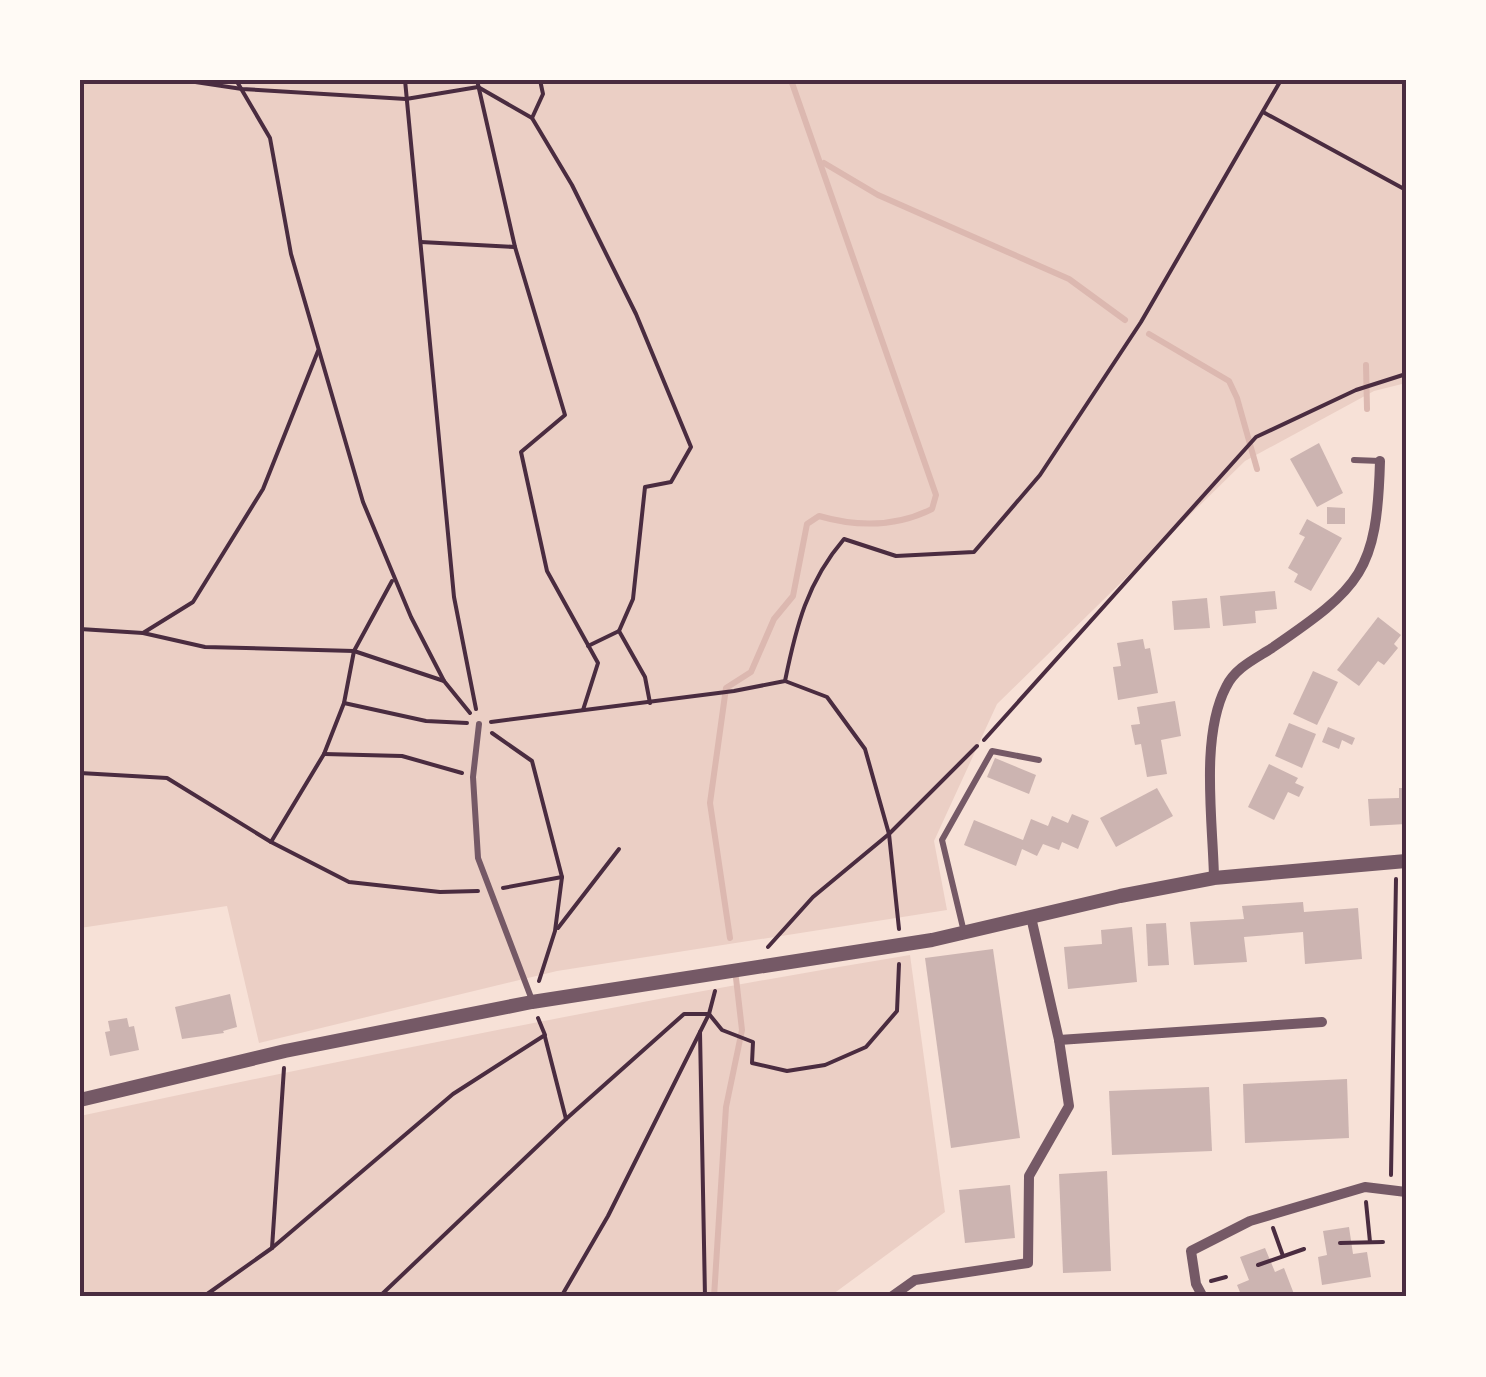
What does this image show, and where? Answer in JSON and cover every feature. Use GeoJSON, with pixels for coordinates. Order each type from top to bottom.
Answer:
{"type":"FeatureCollection","features":[{"type":"Feature","properties":{"kind":"street"},"geometry":{"type":"LineString","coordinates":[[1214,878],[1212,738],[1224,690],[1234,673],[1327,611],[1351,588],[1374,536],[1380,461]]}},
{"type":"Feature","properties":{"kind":"street"},"geometry":{"type":"LineString","coordinates":[[80,1100],[285,1051],[532,1002],[965,934],[1214,878],[1401,861]]}},
{"type":"Feature","properties":{"kind":"street"},"geometry":{"type":"LineString","coordinates":[[891,1297],[915,1280],[1028,1264],[1029,1176],[1069,1106],[1059,1040],[1031,917]]}},
{"type":"Feature","properties":{"kind":"street"},"geometry":{"type":"LineString","coordinates":[[1059,1040],[1322,1022]]}},
{"type":"Feature","properties":{"kind":"street"},"geometry":{"type":"LineString","coordinates":[[1203,1297],[1196,1284],[1191,1251],[1250,1221],[1364,1187],[1406,1192]]}},
{"type":"Feature","properties":{"kind":"lane"},"geometry":{"type":"LineString","coordinates":[[1354,460],[1380,461]]}},
{"type":"Feature","properties":{"kind":"lane"},"geometry":{"type":"LineString","coordinates":[[479,724],[473,776],[478,858],[532,1002]]}},
{"type":"Feature","properties":{"kind":"lane"},"geometry":{"type":"LineString","coordinates":[[965,934],[942,840],[992,751],[1039,760]]}},
{"type":"Feature","properties":{"kind":"path"},"geometry":{"type":"LineString","coordinates":[[182,80],[242,89],[406,99],[478,87],[532,118],[572,185],[636,314],[691,446],[671,482],[645,487],[633,599],[620,631],[588,646]]}},
{"type":"Feature","properties":{"kind":"path"},"geometry":{"type":"LineString","coordinates":[[236,80],[270,138],[291,254],[363,502],[394,578],[444,681],[479,724],[532,761],[562,877],[555,931],[532,1002],[545,1035],[566,1120]]}},
{"type":"Feature","properties":{"kind":"path"},"geometry":{"type":"LineString","coordinates":[[405,80],[454,597],[479,724]]}},
{"type":"Feature","properties":{"kind":"path"},"geometry":{"type":"LineString","coordinates":[[477,80],[514,247],[564,416],[521,452],[547,571],[598,663],[583,711]]}},
{"type":"Feature","properties":{"kind":"path"},"geometry":{"type":"LineString","coordinates":[[532,118],[544,94],[540,80]]}},
{"type":"Feature","properties":{"kind":"path"},"geometry":{"type":"LineString","coordinates":[[785,681],[795,633],[822,565],[844,539],[896,556],[974,552],[1040,475],[1142,322],[1281,80]]}},
{"type":"Feature","properties":{"kind":"path"},"geometry":{"type":"LineString","coordinates":[[1263,112],[1406,190]]}},
{"type":"Feature","properties":{"kind":"path"},"geometry":{"type":"LineString","coordinates":[[421,242],[514,247]]}},
{"type":"Feature","properties":{"kind":"path"},"geometry":{"type":"LineString","coordinates":[[143,632],[193,602],[263,489],[319,350]]}},
{"type":"Feature","properties":{"kind":"path"},"geometry":{"type":"LineString","coordinates":[[753,967],[813,896],[888,834],[982,741],[1256,437],[1356,390],[1406,374]]}},
{"type":"Feature","properties":{"kind":"path"},"geometry":{"type":"LineString","coordinates":[[271,842],[324,754],[344,703],[354,651],[394,578]]}},
{"type":"Feature","properties":{"kind":"path"},"geometry":{"type":"LineString","coordinates":[[80,629],[143,632],[206,647],[354,651],[444,681]]}},
{"type":"Feature","properties":{"kind":"path"},"geometry":{"type":"LineString","coordinates":[[620,631],[645,676],[650,703]]}},
{"type":"Feature","properties":{"kind":"path"},"geometry":{"type":"LineString","coordinates":[[344,703],[426,721],[479,724],[785,681],[827,697],[865,749],[888,834],[900,944],[897,1011],[866,1047],[825,1065],[787,1072],[752,1063],[754,1042],[722,1030],[709,1014]]}},
{"type":"Feature","properties":{"kind":"path"},"geometry":{"type":"LineString","coordinates":[[324,754],[402,756],[473,776]]}},
{"type":"Feature","properties":{"kind":"path"},"geometry":{"type":"LineString","coordinates":[[80,773],[166,778],[271,842],[349,882],[440,892],[491,890],[562,877]]}},
{"type":"Feature","properties":{"kind":"path"},"geometry":{"type":"LineString","coordinates":[[555,931],[619,849]]}},
{"type":"Feature","properties":{"kind":"path"},"geometry":{"type":"LineString","coordinates":[[1390,1190],[1401,861]]}},
{"type":"Feature","properties":{"kind":"path"},"geometry":{"type":"LineString","coordinates":[[560,1297],[608,1216],[709,1014],[720,972]]}},
{"type":"Feature","properties":{"kind":"path"},"geometry":{"type":"LineString","coordinates":[[378,1297],[684,1014],[709,1014]]}},
{"type":"Feature","properties":{"kind":"path"},"geometry":{"type":"LineString","coordinates":[[700,1029],[706,1297]]}},
{"type":"Feature","properties":{"kind":"path"},"geometry":{"type":"LineString","coordinates":[[202,1297],[272,1248],[453,1094],[545,1035]]}},
{"type":"Feature","properties":{"kind":"path"},"geometry":{"type":"LineString","coordinates":[[272,1248],[285,1051]]}},
{"type":"Feature","properties":{"kind":"path"},"geometry":{"type":"LineString","coordinates":[[1364,1187],[1370,1242]]}},
{"type":"Feature","properties":{"kind":"path"},"geometry":{"type":"LineString","coordinates":[[1268,1216],[1283,1256]]}},
{"type":"Feature","properties":{"kind":"path"},"geometry":{"type":"LineString","coordinates":[[1340,1243],[1382,1242]]}},
{"type":"Feature","properties":{"kind":"path"},"geometry":{"type":"LineString","coordinates":[[1258,1264],[1304,1249]]}},
{"type":"Feature","properties":{"kind":"shaded area"},"geometry":{"type":"Polygon","coordinates":[[[80,80],[1406,80],[1406,383],[1374,391],[1245,461],[997,704],[934,841],[947,910],[557,971],[259,1043],[227,906],[80,928],[80,80]]]}},
{"type":"Feature","properties":{"kind":"shaded area"},"geometry":{"type":"Polygon","coordinates":[[[910,955],[945,1212],[829,1297],[80,1297],[80,1116],[494,1031],[910,955]]]}},
{"type":"Feature","properties":{"kind":"building"},"geometry":{"type":"Polygon","coordinates":[[[1319,443],[1343,493],[1317,507],[1290,459],[1319,443]]]}},
{"type":"Feature","properties":{"kind":"building"},"geometry":{"type":"Polygon","coordinates":[[[1327,507],[1345,508],[1345,524],[1327,524],[1327,507]]]}},
{"type":"Feature","properties":{"kind":"building"},"geometry":{"type":"Polygon","coordinates":[[[1307,519],[1342,538],[1311,591],[1294,582],[1298,574],[1288,568],[1305,537],[1299,534],[1307,519]]]}},
{"type":"Feature","properties":{"kind":"building"},"geometry":{"type":"Polygon","coordinates":[[[1275,591],[1277,609],[1255,611],[1256,623],[1223,626],[1220,596],[1275,591]]]}},
{"type":"Feature","properties":{"kind":"building"},"geometry":{"type":"Polygon","coordinates":[[[1207,598],[1210,628],[1174,630],[1172,601],[1207,598]]]}},
{"type":"Feature","properties":{"kind":"building"},"geometry":{"type":"Polygon","coordinates":[[[1378,617],[1401,635],[1394,644],[1398,648],[1384,665],[1378,661],[1359,686],[1337,670],[1378,617]]]}},
{"type":"Feature","properties":{"kind":"building"},"geometry":{"type":"Polygon","coordinates":[[[1143,639],[1145,649],[1150,648],[1158,693],[1118,700],[1113,667],[1121,666],[1117,643],[1143,639]]]}},
{"type":"Feature","properties":{"kind":"building"},"geometry":{"type":"Polygon","coordinates":[[[1313,671],[1338,682],[1317,725],[1293,714],[1313,671]]]}},
{"type":"Feature","properties":{"kind":"building"},"geometry":{"type":"Polygon","coordinates":[[[1175,701],[1181,736],[1161,740],[1167,774],[1147,777],[1141,744],[1135,745],[1131,725],[1140,724],[1137,707],[1175,701]]]}},
{"type":"Feature","properties":{"kind":"building"},"geometry":{"type":"Polygon","coordinates":[[[1289,723],[1316,734],[1302,768],[1275,756],[1289,723]]]}},
{"type":"Feature","properties":{"kind":"building"},"geometry":{"type":"Polygon","coordinates":[[[1328,727],[1355,738],[1352,745],[1342,740],[1339,749],[1322,742],[1328,727]]]}},
{"type":"Feature","properties":{"kind":"building"},"geometry":{"type":"Polygon","coordinates":[[[995,758],[1036,775],[1029,794],[987,777],[995,758]]]}},
{"type":"Feature","properties":{"kind":"building"},"geometry":{"type":"Polygon","coordinates":[[[1269,764],[1298,778],[1295,783],[1304,787],[1299,797],[1288,792],[1274,820],[1248,807],[1269,764]]]}},
{"type":"Feature","properties":{"kind":"building"},"geometry":{"type":"Polygon","coordinates":[[[1157,788],[1173,816],[1116,847],[1100,818],[1157,788]]]}},
{"type":"Feature","properties":{"kind":"building"},"geometry":{"type":"Polygon","coordinates":[[[1399,788],[1406,788],[1406,824],[1370,826],[1368,799],[1399,798],[1399,788]]]}},
{"type":"Feature","properties":{"kind":"building"},"geometry":{"type":"Polygon","coordinates":[[[1072,814],[1089,821],[1078,849],[1062,842],[1059,850],[1043,844],[1037,856],[1022,849],[1016,866],[964,845],[974,820],[1023,840],[1031,819],[1048,826],[1052,816],[1068,823],[1072,814]]]}},
{"type":"Feature","properties":{"kind":"building"},"geometry":{"type":"Polygon","coordinates":[[[1303,902],[1304,912],[1358,908],[1362,959],[1305,964],[1303,932],[1244,937],[1247,962],[1194,965],[1190,922],[1244,919],[1242,906],[1303,902]]]}},
{"type":"Feature","properties":{"kind":"building"},"geometry":{"type":"Polygon","coordinates":[[[1166,923],[1169,965],[1148,966],[1146,924],[1166,923]]]}},
{"type":"Feature","properties":{"kind":"building"},"geometry":{"type":"Polygon","coordinates":[[[1132,927],[1137,982],[1068,989],[1064,947],[1102,944],[1101,930],[1132,927]]]}},
{"type":"Feature","properties":{"kind":"building"},"geometry":{"type":"Polygon","coordinates":[[[993,949],[1020,1138],[951,1148],[925,958],[993,949]]]}},
{"type":"Feature","properties":{"kind":"building"},"geometry":{"type":"Polygon","coordinates":[[[230,994],[237,1027],[224,1033],[182,1039],[175,1007],[230,994]]]}},
{"type":"Feature","properties":{"kind":"building"},"geometry":{"type":"Polygon","coordinates":[[[127,1018],[129,1027],[134,1026],[139,1050],[110,1056],[105,1032],[110,1031],[108,1021],[127,1018]]]}},
{"type":"Feature","properties":{"kind":"building"},"geometry":{"type":"Polygon","coordinates":[[[1347,1079],[1349,1138],[1245,1143],[1243,1084],[1347,1079]]]}},
{"type":"Feature","properties":{"kind":"building"},"geometry":{"type":"Polygon","coordinates":[[[1209,1087],[1212,1151],[1112,1155],[1109,1091],[1209,1087]]]}},
{"type":"Feature","properties":{"kind":"building"},"geometry":{"type":"Polygon","coordinates":[[[1107,1171],[1111,1271],[1063,1273],[1059,1174],[1107,1171]]]}},
{"type":"Feature","properties":{"kind":"building"},"geometry":{"type":"Polygon","coordinates":[[[1010,1185],[1015,1238],[965,1243],[959,1190],[1010,1185]]]}},
{"type":"Feature","properties":{"kind":"building"},"geometry":{"type":"Polygon","coordinates":[[[1349,1227],[1353,1254],[1367,1252],[1371,1277],[1322,1285],[1318,1257],[1327,1255],[1323,1231],[1349,1227]]]}},
{"type":"Feature","properties":{"kind":"building"},"geometry":{"type":"Polygon","coordinates":[[[1265,1248],[1275,1272],[1284,1268],[1294,1294],[1242,1297],[1237,1285],[1249,1280],[1240,1257],[1265,1248]]]}},
{"type":"Feature","properties":{"kind":"waterway"},"geometry":{"type":"LineString","coordinates":[[730,938],[710,803],[726,688],[751,672],[774,619],[793,596],[807,524],[819,516],[862,523],[904,519],[932,509],[936,495],[791,80]]}},
{"type":"Feature","properties":{"kind":"waterway"},"geometry":{"type":"LineString","coordinates":[[824,163],[878,195],[1069,279],[1125,320]]}},
{"type":"Feature","properties":{"kind":"waterway"},"geometry":{"type":"LineString","coordinates":[[1149,334],[1229,381],[1257,469]]}},
{"type":"Feature","properties":{"kind":"waterway"},"geometry":{"type":"LineString","coordinates":[[1366,365],[1367,409]]}},
{"type":"Feature","properties":{"kind":"waterway"},"geometry":{"type":"LineString","coordinates":[[714,1297],[726,1107],[742,1030],[736,978]]}}]}
